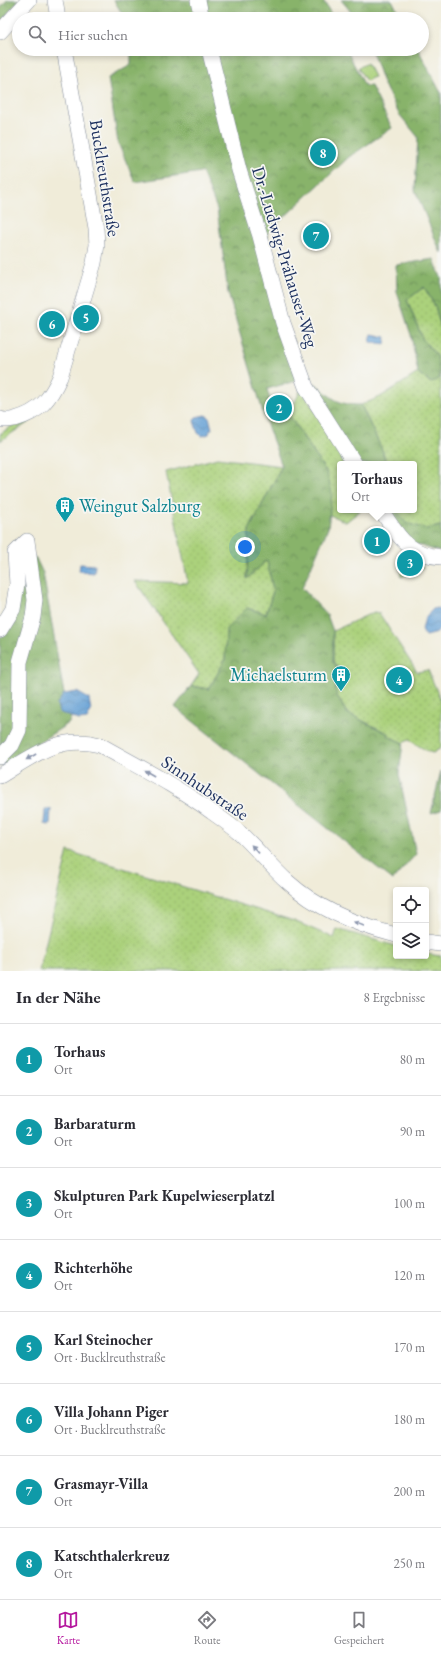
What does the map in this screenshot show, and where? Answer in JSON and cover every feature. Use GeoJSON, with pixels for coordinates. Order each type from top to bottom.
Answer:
{"type":"FeatureCollection","features":[{"type":"Feature","properties":{"kind":"street"},"geometry":{"type":"LineString","coordinates":[[55,0],[57,12]]}},
{"type":"Feature","properties":{"kind":"street"},"geometry":{"type":"LineString","coordinates":[[198,0],[201,12]]}},
{"type":"Feature","properties":{"kind":"street"},"geometry":{"type":"LineString","coordinates":[[15,12],[22,2]]}},
{"type":"Feature","properties":{"kind":"street"},"geometry":{"type":"LineString","coordinates":[[0,32],[12,16]]}},
{"type":"Feature","properties":{"kind":"street","name":"Bucklreuthstraße"},"geometry":{"type":"LineString","coordinates":[[2,420],[22,417],[31,413],[42,406],[53,392],[60,377],[96,253],[96,228],[65,56]]}},
{"type":"Feature","properties":{"kind":"street","name":"Dr.-Ludwig-Prähauser-Weg"},"geometry":{"type":"LineString","coordinates":[[212,56],[239,170],[260,236],[283,323],[306,387],[353,461]]}},
{"type":"Feature","properties":{"kind":"street"},"geometry":{"type":"LineString","coordinates":[[383,513],[407,546],[422,554],[441,557]]}},
{"type":"Feature","properties":{"kind":"street"},"geometry":{"type":"LineString","coordinates":[[0,630],[13,609],[17,584],[15,554],[27,541],[35,600],[33,617],[20,662],[18,730],[12,745],[0,758]]}},
{"type":"Feature","properties":{"kind":"street","name":"Sinnhubstraße"},"geometry":{"type":"LineString","coordinates":[[0,776],[47,748],[65,742],[89,742],[100,744],[212,812],[241,834],[288,883],[312,901],[345,919],[369,928],[393,934]]}},
{"type":"Feature","properties":{"kind":"street"},"geometry":{"type":"LineString","coordinates":[[429,942],[441,944]]}},
{"type":"Feature","properties":{"kind":"green space"},"geometry":{"type":"Polygon","coordinates":[[[7,0],[19,0],[0,23],[0,9],[7,0]]]}},
{"type":"Feature","properties":{"kind":"green space"},"geometry":{"type":"Polygon","coordinates":[[[114,0],[323,0],[330,12],[121,12],[114,0]]]}},
{"type":"Feature","properties":{"kind":"green space"},"geometry":{"type":"Polygon","coordinates":[[[341,0],[392,0],[398,12],[351,12],[341,0]]]}},
{"type":"Feature","properties":{"kind":"green space"},"geometry":{"type":"Polygon","coordinates":[[[131,56],[350,56],[365,86],[371,86],[392,128],[349,157],[267,233],[275,320],[281,339],[299,380],[267,389],[270,400],[267,403],[270,410],[289,415],[327,473],[332,493],[328,528],[302,588],[327,615],[333,631],[333,662],[339,675],[335,689],[338,698],[347,713],[389,734],[388,736],[403,743],[399,774],[416,854],[393,880],[175,707],[191,686],[209,689],[225,660],[226,629],[247,608],[266,614],[273,591],[267,560],[247,579],[249,530],[282,466],[265,419],[228,293],[217,209],[202,172],[135,182],[118,143],[108,78],[131,65],[131,56]]]}},
{"type":"Feature","properties":{"kind":"green space"},"geometry":{"type":"Polygon","coordinates":[[[373,56],[422,56],[441,93],[441,253],[415,190],[418,137],[399,114],[383,83],[373,56]]]}},
{"type":"Feature","properties":{"kind":"green space"},"geometry":{"type":"Polygon","coordinates":[[[367,63],[374,77],[366,81],[358,68],[367,63]]]}},
{"type":"Feature","properties":{"kind":"green space"},"geometry":{"type":"Polygon","coordinates":[[[434,259],[441,278],[441,328],[435,306],[424,287],[407,300],[423,340],[437,356],[440,378],[431,383],[418,373],[411,335],[397,292],[396,265],[434,259]]]}},
{"type":"Feature","properties":{"kind":"green space"},"geometry":{"type":"Polygon","coordinates":[[[424,287],[435,306],[441,328],[441,526],[427,529],[405,523],[398,513],[417,513],[417,461],[385,461],[383,452],[361,405],[380,397],[418,373],[431,383],[437,356],[423,340],[407,300],[424,287]]]}},
{"type":"Feature","properties":{"kind":"green space"},"geometry":{"type":"Polygon","coordinates":[[[315,383],[335,400],[340,402],[361,405],[383,452],[385,461],[356,461],[309,385],[315,383]]]}},
{"type":"Feature","properties":{"kind":"green space"},"geometry":{"type":"Polygon","coordinates":[[[301,389],[349,461],[337,461],[337,513],[357,513],[346,522],[330,515],[327,473],[289,415],[301,389]]]}},
{"type":"Feature","properties":{"kind":"green space"},"geometry":{"type":"Polygon","coordinates":[[[32,420],[0,441],[0,434],[15,424],[32,420]]]}},
{"type":"Feature","properties":{"kind":"green space"},"geometry":{"type":"Polygon","coordinates":[[[217,458],[282,466],[249,530],[247,579],[267,559],[273,591],[266,614],[247,608],[227,629],[225,660],[209,689],[191,686],[199,674],[135,581],[188,583],[166,472],[217,458]]]}},
{"type":"Feature","properties":{"kind":"green space"},"geometry":{"type":"Polygon","coordinates":[[[386,513],[398,513],[406,523],[427,529],[441,526],[441,552],[408,542],[386,513]]]}},
{"type":"Feature","properties":{"kind":"green space"},"geometry":{"type":"Polygon","coordinates":[[[35,557],[43,573],[64,694],[57,704],[59,712],[71,717],[69,723],[0,767],[0,634],[22,566],[35,557]]]}},
{"type":"Feature","properties":{"kind":"green space"},"geometry":{"type":"Polygon","coordinates":[[[419,557],[423,568],[401,577],[399,558],[419,557]]]}},
{"type":"Feature","properties":{"kind":"green space"},"geometry":{"type":"Polygon","coordinates":[[[374,612],[379,613],[417,672],[428,670],[441,701],[441,748],[433,753],[409,740],[403,743],[388,736],[389,734],[347,713],[338,698],[335,689],[340,680],[339,668],[333,662],[333,631],[374,612]]]}},
{"type":"Feature","properties":{"kind":"green space"},"geometry":{"type":"Polygon","coordinates":[[[441,771],[441,810],[431,813],[441,771]]]}},
{"type":"Feature","properties":{"kind":"green space"},"geometry":{"type":"Polygon","coordinates":[[[68,851],[294,921],[334,938],[337,929],[393,945],[393,959],[429,959],[429,954],[441,956],[441,971],[39,971],[68,851]]]}},
{"type":"Feature","properties":{"kind":"water"},"geometry":{"type":"Polygon","coordinates":[[[372,334],[386,337],[385,344],[370,342],[372,334]]]}},
{"type":"Feature","properties":{"kind":"water"},"geometry":{"type":"Polygon","coordinates":[[[205,415],[209,417],[212,429],[210,430],[209,434],[202,436],[198,433],[194,421],[196,417],[205,415]]]}},
{"type":"Feature","properties":{"kind":"water"},"geometry":{"type":"Polygon","coordinates":[[[80,564],[95,565],[94,573],[79,571],[80,564]]]}},
{"type":"Feature","properties":{"kind":"water"},"geometry":{"type":"Polygon","coordinates":[[[438,608],[441,610],[441,626],[437,633],[425,636],[422,630],[425,618],[433,609],[438,608]]]}},
{"type":"Feature","properties":{"kind":"water"},"geometry":{"type":"Polygon","coordinates":[[[77,692],[89,699],[91,711],[87,719],[79,720],[59,712],[57,704],[64,694],[77,692]]]}},
{"type":"Feature","properties":{"kind":"water"},"geometry":{"type":"Polygon","coordinates":[[[45,809],[51,809],[50,825],[44,824],[45,809]]]}},
{"type":"Feature","properties":{"kind":"place","name":"Katschthalerkreuz"},"geometry":{"type":"Point","coordinates":[323,153]}},
{"type":"Feature","properties":{"kind":"place","name":"Grasmayr-Villa"},"geometry":{"type":"Point","coordinates":[316,236]}},
{"type":"Feature","properties":{"kind":"place","name":"Karl Steinocher"},"geometry":{"type":"Point","coordinates":[86,318]}},
{"type":"Feature","properties":{"kind":"place","name":"Villa Johann Piger"},"geometry":{"type":"Point","coordinates":[52,324]}},
{"type":"Feature","properties":{"kind":"place","name":"Barbaraturm"},"geometry":{"type":"Point","coordinates":[279,408]}},
{"type":"Feature","properties":{"kind":"place","name":"Weingut Salzburg"},"geometry":{"type":"Point","coordinates":[65,523]}},
{"type":"Feature","properties":{"kind":"place","name":"Torhaus"},"geometry":{"type":"Point","coordinates":[377,541]}},
{"type":"Feature","properties":{"kind":"place","name":"Skulpturen Park Kupelwieserplatzl"},"geometry":{"type":"Point","coordinates":[410,563]}},
{"type":"Feature","properties":{"kind":"place","name":"Richterhöhe"},"geometry":{"type":"Point","coordinates":[399,680]}},
{"type":"Feature","properties":{"kind":"place","name":"Michaelsturm"},"geometry":{"type":"Point","coordinates":[341,692]}}]}
